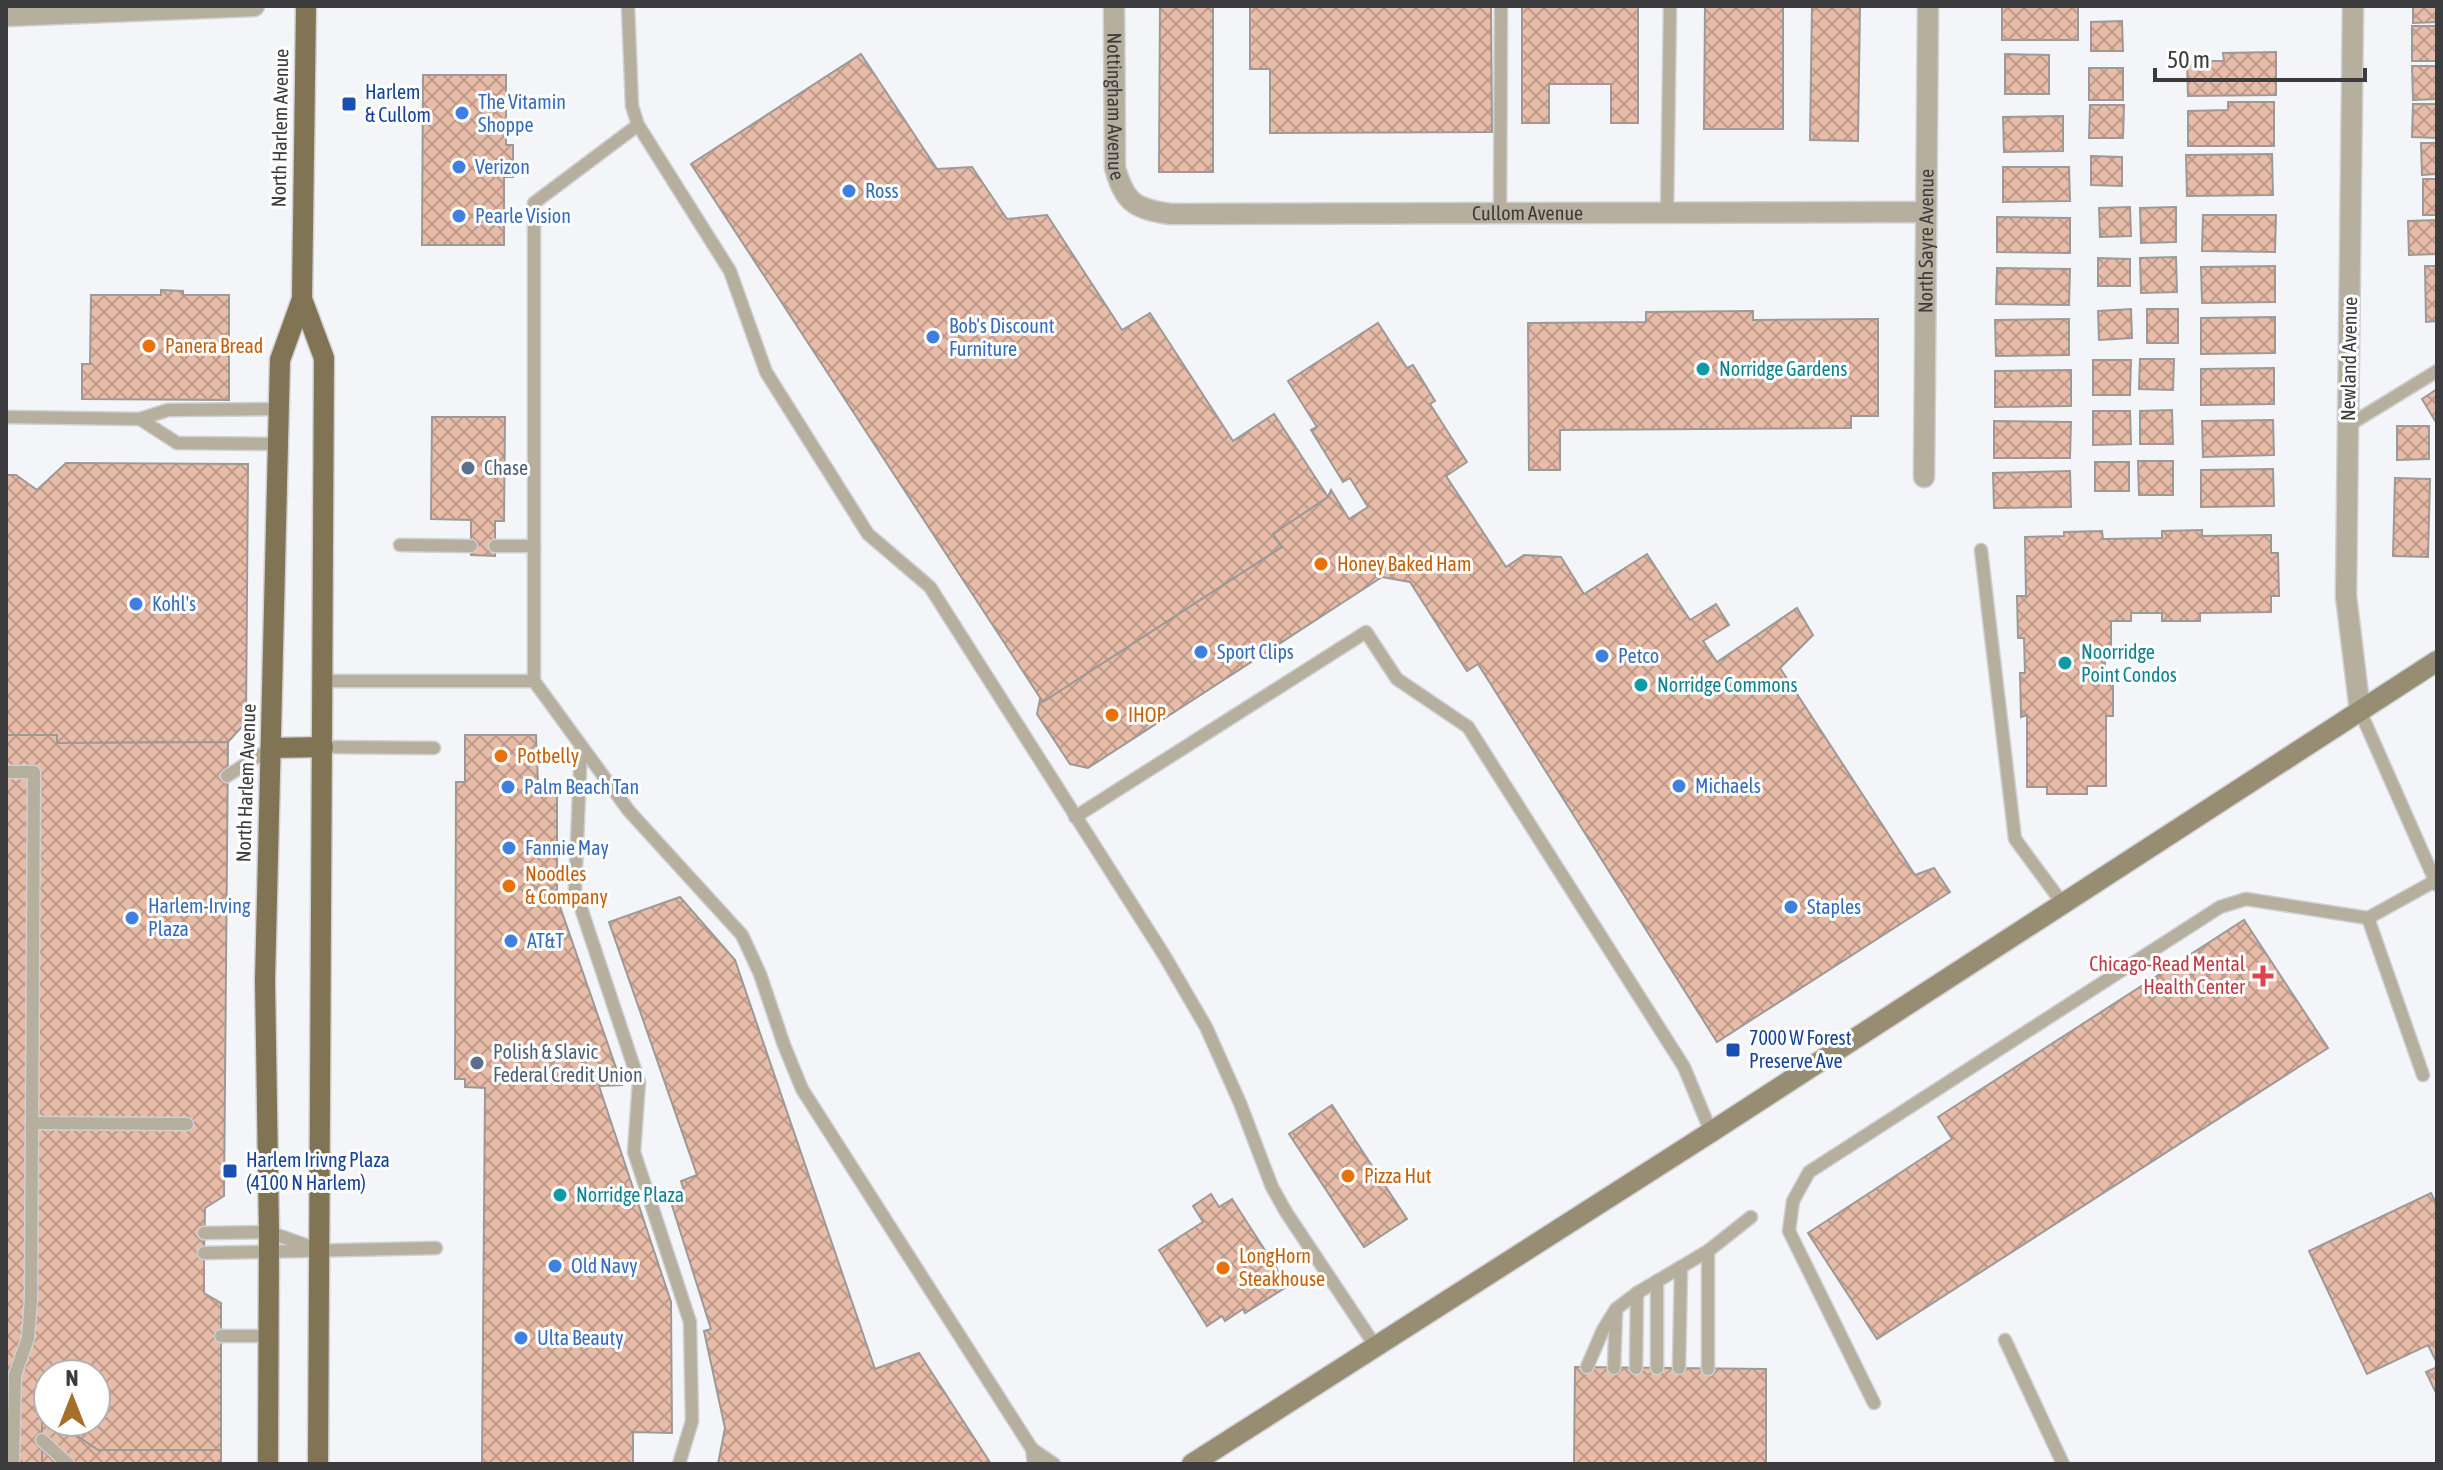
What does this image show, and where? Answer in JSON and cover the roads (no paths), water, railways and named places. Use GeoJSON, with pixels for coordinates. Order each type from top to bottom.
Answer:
{"type":"FeatureCollection","features":[{"type":"Feature","properties":{"kind":"main road","name":"North Harlem Avenue"},"geometry":{"type":"LineString","coordinates":[[268,1464],[265,981],[280,360],[302,299],[306,6]]}},
{"type":"Feature","properties":{"kind":"main road","name":"North Harlem Avenue"},"geometry":{"type":"LineString","coordinates":[[302,299],[324,358],[318,1464]]}},
{"type":"Feature","properties":{"kind":"main road"},"geometry":{"type":"LineString","coordinates":[[1192,1464],[2437,661]]}},
{"type":"Feature","properties":{"kind":"main road"},"geometry":{"type":"LineString","coordinates":[[271,748],[323,747]]}},
{"type":"Feature","properties":{"kind":"street"},"geometry":{"type":"LineString","coordinates":[[6,16],[70,10],[254,6]]}},
{"type":"Feature","properties":{"kind":"street","name":"Nottingham Avenue"},"geometry":{"type":"LineString","coordinates":[[1114,6],[1115,168],[1121,189],[1131,202]]}},
{"type":"Feature","properties":{"kind":"street","name":"North Sayre Avenue"},"geometry":{"type":"LineString","coordinates":[[1924,477],[1928,6]]}},
{"type":"Feature","properties":{"kind":"street","name":"Newland Avenue"},"geometry":{"type":"LineString","coordinates":[[2353,6],[2346,596],[2360,711]]}},
{"type":"Feature","properties":{"kind":"street","name":"Cullom Avenue"},"geometry":{"type":"LineString","coordinates":[[1131,202],[1148,211],[1171,214],[1926,212]]}},
{"type":"Feature","properties":{"kind":"lane"},"geometry":{"type":"LineString","coordinates":[[628,6],[632,106],[638,125],[730,271],[766,372],[868,534],[930,587],[1164,955],[1206,1027],[1240,1103],[1272,1187],[1376,1347]]}},
{"type":"Feature","properties":{"kind":"lane"},"geometry":{"type":"LineString","coordinates":[[1500,213],[1501,6]]}},
{"type":"Feature","properties":{"kind":"lane"},"geometry":{"type":"LineString","coordinates":[[1667,213],[1670,6]]}},
{"type":"Feature","properties":{"kind":"lane"},"geometry":{"type":"LineString","coordinates":[[638,125],[534,203],[534,681],[629,811],[742,935],[760,974],[802,1089],[1032,1449],[1054,1464]]}},
{"type":"Feature","properties":{"kind":"lane"},"geometry":{"type":"LineString","coordinates":[[2349,425],[2437,371]]}},
{"type":"Feature","properties":{"kind":"lane"},"geometry":{"type":"LineString","coordinates":[[6,417],[140,419],[168,410],[280,409]]}},
{"type":"Feature","properties":{"kind":"lane"},"geometry":{"type":"LineString","coordinates":[[140,419],[177,443],[279,444]]}},
{"type":"Feature","properties":{"kind":"lane"},"geometry":{"type":"LineString","coordinates":[[400,545],[471,546]]}},
{"type":"Feature","properties":{"kind":"lane"},"geometry":{"type":"LineString","coordinates":[[495,546],[534,546]]}},
{"type":"Feature","properties":{"kind":"lane"},"geometry":{"type":"LineString","coordinates":[[1981,550],[2015,839],[2063,904]]}},
{"type":"Feature","properties":{"kind":"lane"},"geometry":{"type":"LineString","coordinates":[[1075,817],[1366,632],[1397,679],[1468,727],[1684,1067],[1711,1132]]}},
{"type":"Feature","properties":{"kind":"lane"},"geometry":{"type":"LineString","coordinates":[[322,681],[534,681]]}},
{"type":"Feature","properties":{"kind":"lane"},"geometry":{"type":"LineString","coordinates":[[1874,1403],[1789,1231],[1793,1201],[1809,1172],[2220,907],[2246,899],[2368,918],[2436,883],[2360,711]]}},
{"type":"Feature","properties":{"kind":"lane"},"geometry":{"type":"LineString","coordinates":[[581,746],[575,890],[639,1082],[634,1152],[690,1322],[692,1421],[679,1464]]}},
{"type":"Feature","properties":{"kind":"lane"},"geometry":{"type":"LineString","coordinates":[[323,747],[434,748]]}},
{"type":"Feature","properties":{"kind":"lane"},"geometry":{"type":"LineString","coordinates":[[227,776],[271,748]]}},
{"type":"Feature","properties":{"kind":"lane"},"geometry":{"type":"LineString","coordinates":[[6,772],[34,772],[31,1299],[28,1338],[15,1375],[13,1464]]}},
{"type":"Feature","properties":{"kind":"lane"},"geometry":{"type":"LineString","coordinates":[[2368,918],[2423,1075]]}},
{"type":"Feature","properties":{"kind":"lane"},"geometry":{"type":"LineString","coordinates":[[33,1123],[187,1124]]}},
{"type":"Feature","properties":{"kind":"lane"},"geometry":{"type":"LineString","coordinates":[[1587,1367],[1616,1309],[1708,1251],[1751,1217]]}},
{"type":"Feature","properties":{"kind":"lane"},"geometry":{"type":"LineString","coordinates":[[204,1233],[320,1251],[436,1248]]}},
{"type":"Feature","properties":{"kind":"lane"},"geometry":{"type":"LineString","coordinates":[[204,1253],[269,1242],[320,1251]]}},
{"type":"Feature","properties":{"kind":"lane"},"geometry":{"type":"LineString","coordinates":[[1708,1251],[1708,1369]]}},
{"type":"Feature","properties":{"kind":"lane"},"geometry":{"type":"LineString","coordinates":[[1679,1368],[1681,1267]]}},
{"type":"Feature","properties":{"kind":"lane"},"geometry":{"type":"LineString","coordinates":[[1657,1281],[1657,1368]]}},
{"type":"Feature","properties":{"kind":"lane"},"geometry":{"type":"LineString","coordinates":[[1636,1368],[1637,1293]]}},
{"type":"Feature","properties":{"kind":"lane"},"geometry":{"type":"LineString","coordinates":[[1614,1368],[1616,1309]]}},
{"type":"Feature","properties":{"kind":"lane"},"geometry":{"type":"LineString","coordinates":[[221,1336],[268,1336]]}},
{"type":"Feature","properties":{"kind":"lane"},"geometry":{"type":"LineString","coordinates":[[2005,1340],[2063,1464]]}},
{"type":"Feature","properties":{"kind":"lane"},"geometry":{"type":"LineString","coordinates":[[42,1440],[68,1464]]}},
{"type":"Feature","properties":{"kind":"lane"},"geometry":{"type":"LineString","coordinates":[[1032,1449],[1034,1464]]}},
{"type":"Feature","properties":{"kind":"place","name":"Harlem & Cullom"},"geometry":{"type":"Point","coordinates":[349,104]}},
{"type":"Feature","properties":{"kind":"place","name":"The Vitamin Shoppe"},"geometry":{"type":"Point","coordinates":[462,113]}},
{"type":"Feature","properties":{"kind":"place","name":"Verizon"},"geometry":{"type":"Point","coordinates":[459,167]}},
{"type":"Feature","properties":{"kind":"place","name":"Ross"},"geometry":{"type":"Point","coordinates":[849,191]}},
{"type":"Feature","properties":{"kind":"place","name":"Pearle Vision"},"geometry":{"type":"Point","coordinates":[459,216]}},
{"type":"Feature","properties":{"kind":"place","name":"Bob's Discount Furniture"},"geometry":{"type":"Point","coordinates":[933,337]}},
{"type":"Feature","properties":{"kind":"place","name":"Panera Bread"},"geometry":{"type":"Point","coordinates":[149,346]}},
{"type":"Feature","properties":{"kind":"place","name":"Norridge Gardens"},"geometry":{"type":"Point","coordinates":[1703,369]}},
{"type":"Feature","properties":{"kind":"place","name":"Chase"},"geometry":{"type":"Point","coordinates":[468,468]}},
{"type":"Feature","properties":{"kind":"place","name":"Honey Baked Ham"},"geometry":{"type":"Point","coordinates":[1321,564]}},
{"type":"Feature","properties":{"kind":"place","name":"Kohl's"},"geometry":{"type":"Point","coordinates":[136,604]}},
{"type":"Feature","properties":{"kind":"place","name":"Sport Clips"},"geometry":{"type":"Point","coordinates":[1201,652]}},
{"type":"Feature","properties":{"kind":"place","name":"Petco"},"geometry":{"type":"Point","coordinates":[1602,656]}},
{"type":"Feature","properties":{"kind":"place","name":"Noorridge Point Condos"},"geometry":{"type":"Point","coordinates":[2065,663]}},
{"type":"Feature","properties":{"kind":"place","name":"Norridge Commons"},"geometry":{"type":"Point","coordinates":[1641,685]}},
{"type":"Feature","properties":{"kind":"place","name":"IHOP"},"geometry":{"type":"Point","coordinates":[1112,715]}},
{"type":"Feature","properties":{"kind":"place","name":"Potbelly"},"geometry":{"type":"Point","coordinates":[501,756]}},
{"type":"Feature","properties":{"kind":"place","name":"Michaels"},"geometry":{"type":"Point","coordinates":[1679,786]}},
{"type":"Feature","properties":{"kind":"place","name":"Palm Beach Tan"},"geometry":{"type":"Point","coordinates":[508,787]}},
{"type":"Feature","properties":{"kind":"place","name":"Fannie May"},"geometry":{"type":"Point","coordinates":[509,848]}},
{"type":"Feature","properties":{"kind":"place","name":"Noodles & Company"},"geometry":{"type":"Point","coordinates":[509,886]}},
{"type":"Feature","properties":{"kind":"place","name":"Staples"},"geometry":{"type":"Point","coordinates":[1791,907]}},
{"type":"Feature","properties":{"kind":"place","name":"Harlem-Irving Plaza"},"geometry":{"type":"Point","coordinates":[132,918]}},
{"type":"Feature","properties":{"kind":"place","name":"AT&T"},"geometry":{"type":"Point","coordinates":[511,941]}},
{"type":"Feature","properties":{"kind":"place","name":"Chicago-Read Mental Health Center"},"geometry":{"type":"Point","coordinates":[2263,976]}},
{"type":"Feature","properties":{"kind":"place","name":"7000 W Forest Preserve Ave"},"geometry":{"type":"Point","coordinates":[1733,1050]}},
{"type":"Feature","properties":{"kind":"place","name":"Polish & Slavic Federal Credit Union"},"geometry":{"type":"Point","coordinates":[477,1063]}},
{"type":"Feature","properties":{"kind":"place","name":"Harlem Irivng Plaza (4100 N Harlem)"},"geometry":{"type":"Point","coordinates":[230,1171]}},
{"type":"Feature","properties":{"kind":"place","name":"Pizza Hut"},"geometry":{"type":"Point","coordinates":[1348,1176]}},
{"type":"Feature","properties":{"kind":"place","name":"Norridge Plaza"},"geometry":{"type":"Point","coordinates":[560,1195]}},
{"type":"Feature","properties":{"kind":"place","name":"Old Navy"},"geometry":{"type":"Point","coordinates":[555,1266]}},
{"type":"Feature","properties":{"kind":"place","name":"LongHorn Steakhouse"},"geometry":{"type":"Point","coordinates":[1223,1268]}},
{"type":"Feature","properties":{"kind":"place","name":"Ulta Beauty"},"geometry":{"type":"Point","coordinates":[521,1338]}}]}
